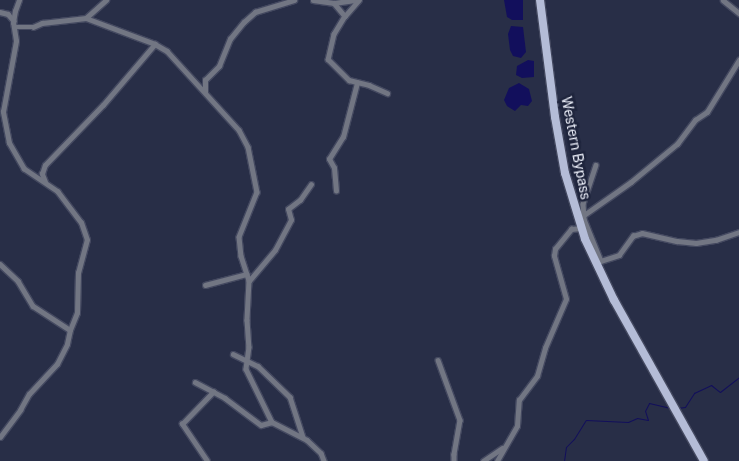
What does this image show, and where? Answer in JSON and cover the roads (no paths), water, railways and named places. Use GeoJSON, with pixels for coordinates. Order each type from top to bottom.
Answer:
{"type":"FeatureCollection","features":[{"type":"Feature","properties":{"kind":"main road","name":"Western Bypass"},"geometry":{"type":"LineString","coordinates":[[540,0],[565,173],[581,228],[614,300],[704,461]]}},
{"type":"Feature","properties":{"kind":"street"},"geometry":{"type":"LineString","coordinates":[[14,21],[19,0]]}},
{"type":"Feature","properties":{"kind":"street"},"geometry":{"type":"LineString","coordinates":[[86,18],[106,0]]}},
{"type":"Feature","properties":{"kind":"street"},"geometry":{"type":"LineString","coordinates":[[191,80],[197,82],[205,80],[219,66],[230,39],[249,16],[264,9],[294,0]]}},
{"type":"Feature","properties":{"kind":"street"},"geometry":{"type":"LineString","coordinates":[[313,0],[334,3],[357,0]]}},
{"type":"Feature","properties":{"kind":"street"},"geometry":{"type":"LineString","coordinates":[[357,0],[334,34],[328,59],[342,74],[357,83],[369,85],[387,93]]}},
{"type":"Feature","properties":{"kind":"street"},"geometry":{"type":"LineString","coordinates":[[723,0],[739,13]]}},
{"type":"Feature","properties":{"kind":"street"},"geometry":{"type":"LineString","coordinates":[[334,3],[345,16]]}},
{"type":"Feature","properties":{"kind":"street"},"geometry":{"type":"LineString","coordinates":[[0,12],[8,14],[16,27],[13,59],[5,92],[3,112],[9,143],[24,168],[58,192],[81,223],[86,235],[86,244],[78,273],[77,312],[67,344],[58,364],[29,394],[0,437]]}},
{"type":"Feature","properties":{"kind":"street"},"geometry":{"type":"LineString","coordinates":[[16,27],[21,29],[42,23],[86,18],[155,44],[167,50],[191,80],[206,93],[239,130],[248,147],[258,192],[239,237],[241,256],[249,281],[247,320],[249,346],[246,369],[272,422],[302,437],[321,452],[324,461]]}},
{"type":"Feature","properties":{"kind":"street"},"geometry":{"type":"LineString","coordinates":[[45,182],[42,174],[45,165],[103,105],[155,44]]}},
{"type":"Feature","properties":{"kind":"street"},"geometry":{"type":"LineString","coordinates":[[584,215],[631,182],[677,144],[695,120],[707,112],[739,60]]}},
{"type":"Feature","properties":{"kind":"street"},"geometry":{"type":"LineString","coordinates":[[205,80],[206,93]]}},
{"type":"Feature","properties":{"kind":"street"},"geometry":{"type":"LineString","coordinates":[[336,191],[334,168],[329,159],[343,137],[357,83]]}},
{"type":"Feature","properties":{"kind":"street"},"geometry":{"type":"LineString","coordinates":[[596,165],[583,204],[584,215],[601,261],[619,255],[633,236],[642,233],[696,243],[716,240],[739,232]]}},
{"type":"Feature","properties":{"kind":"street"},"geometry":{"type":"LineString","coordinates":[[249,281],[274,250],[291,220],[288,209],[300,200],[311,184]]}},
{"type":"Feature","properties":{"kind":"street"},"geometry":{"type":"LineString","coordinates":[[497,461],[516,426],[522,394],[536,376],[545,348],[566,300],[554,256],[555,249],[571,229],[581,228]]}},
{"type":"Feature","properties":{"kind":"street"},"geometry":{"type":"LineString","coordinates":[[0,264],[18,282],[33,306],[70,330]]}},
{"type":"Feature","properties":{"kind":"street"},"geometry":{"type":"LineString","coordinates":[[205,285],[247,274]]}},
{"type":"Feature","properties":{"kind":"street"},"geometry":{"type":"LineString","coordinates":[[233,354],[247,360],[273,379],[290,397],[302,437]]}},
{"type":"Feature","properties":{"kind":"street"},"geometry":{"type":"LineString","coordinates":[[438,360],[460,420],[454,461]]}},
{"type":"Feature","properties":{"kind":"street"},"geometry":{"type":"LineString","coordinates":[[195,382],[261,425],[272,422]]}},
{"type":"Feature","properties":{"kind":"street"},"geometry":{"type":"LineString","coordinates":[[207,461],[182,424],[213,392]]}},
{"type":"Feature","properties":{"kind":"street"},"geometry":{"type":"LineString","coordinates":[[483,461],[504,446]]}},
{"type":"Feature","properties":{"kind":"waterway"},"geometry":{"type":"LineString","coordinates":[[677,408],[685,407],[694,393],[711,385],[720,392],[739,377]]}},
{"type":"Feature","properties":{"kind":"waterway"},"geometry":{"type":"LineString","coordinates":[[564,461],[566,447],[574,439],[586,420],[628,422],[637,418],[648,420],[645,411],[649,403],[671,408]]}}]}
